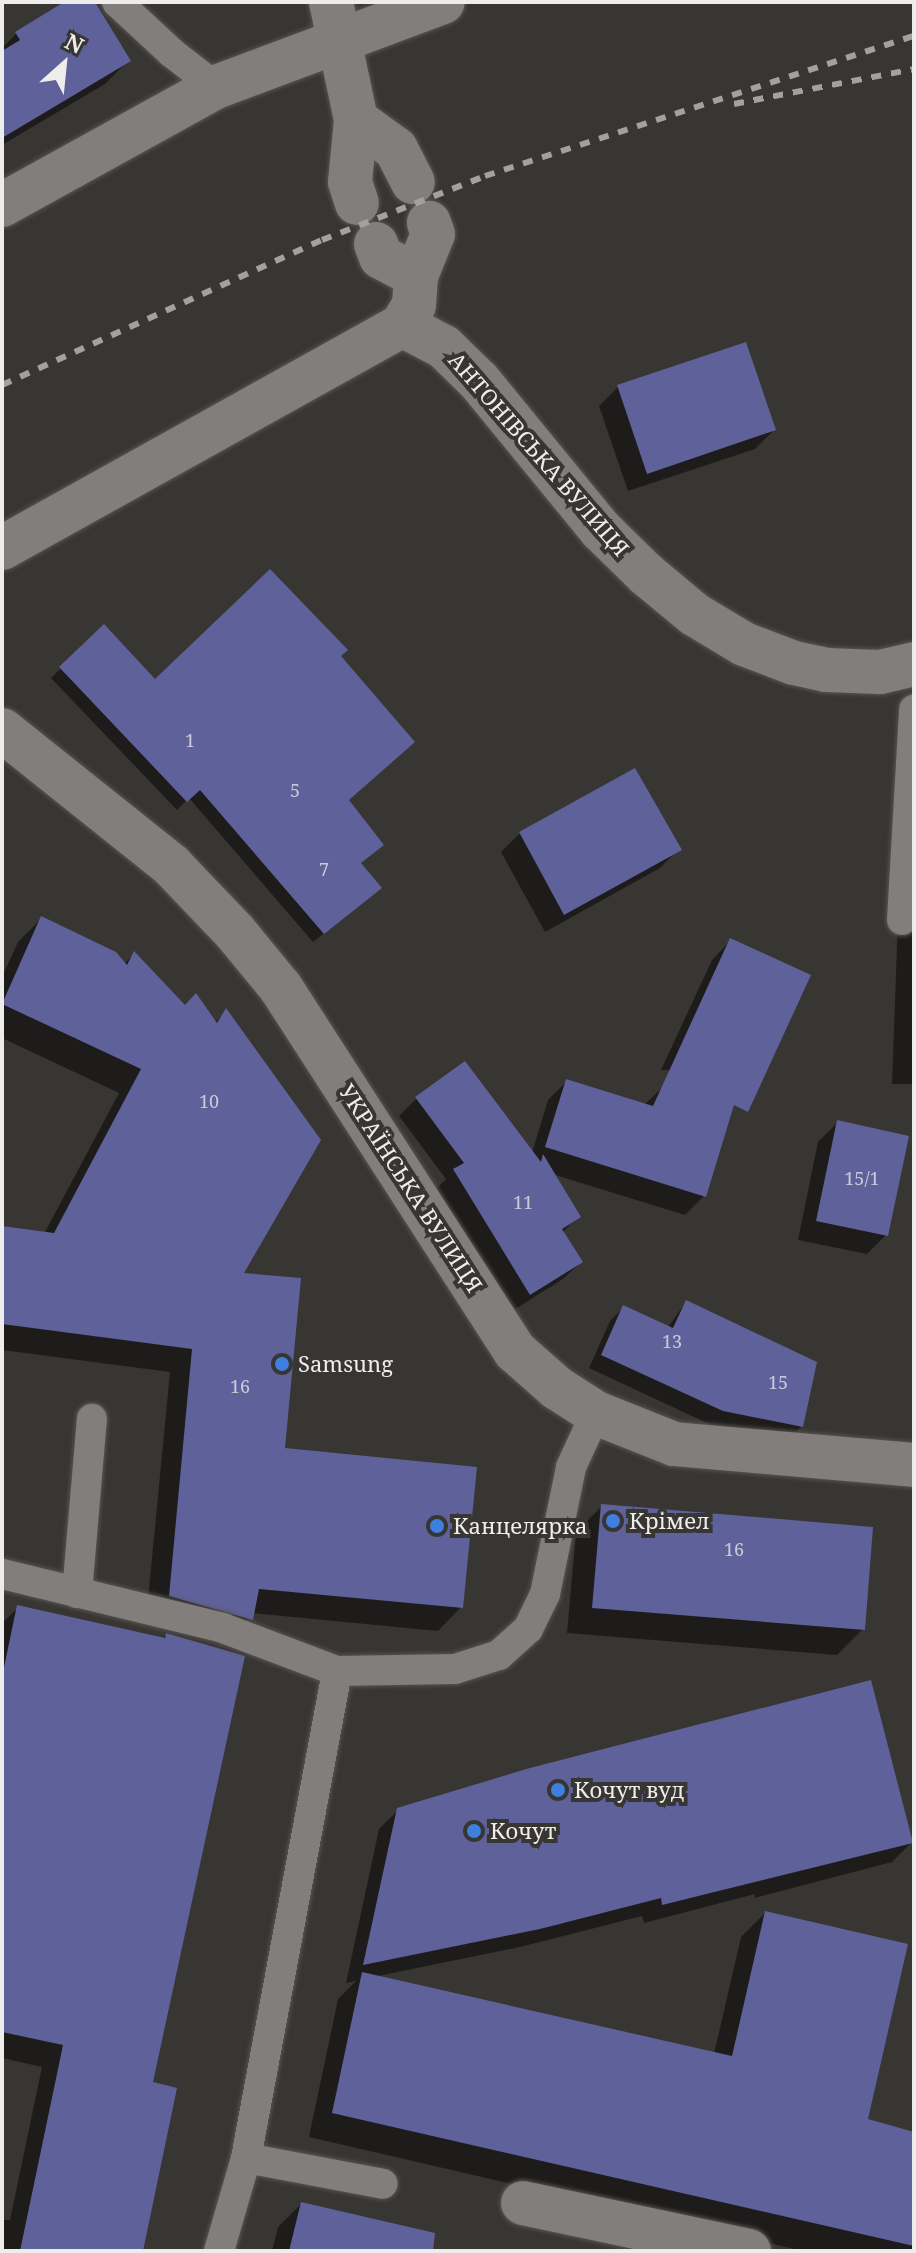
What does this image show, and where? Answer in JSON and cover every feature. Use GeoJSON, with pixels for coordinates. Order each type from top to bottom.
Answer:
{"type":"FeatureCollection","features":[{"type":"Feature","properties":{"kind":"street"},"geometry":{"type":"LineString","coordinates":[[2,205],[334,21],[443,2]]}},
{"type":"Feature","properties":{"kind":"street"},"geometry":{"type":"LineString","coordinates":[[334,21],[356,120],[350,182],[357,203]]}},
{"type":"Feature","properties":{"kind":"street"},"geometry":{"type":"LineString","coordinates":[[356,120],[396,149],[413,182]]}},
{"type":"Feature","properties":{"kind":"street"},"geometry":{"type":"LineString","coordinates":[[2,548],[402,325],[414,305],[416,276],[433,234],[429,223]]}},
{"type":"Feature","properties":{"kind":"street"},"geometry":{"type":"LineString","coordinates":[[376,244],[381,257],[416,276]]}},
{"type":"Feature","properties":{"kind":"street","name":"АНТОНІВСЬКА ВУЛИЦЯ"},"geometry":{"type":"LineString","coordinates":[[402,325],[444,347],[479,381],[601,530],[694,614],[744,644],[794,663],[826,670],[880,672],[914,664]]}},
{"type":"Feature","properties":{"kind":"street","name":"УКРАЇНСЬКА ВУЛИЦЯ"},"geometry":{"type":"LineString","coordinates":[[2,730],[171,865],[235,932],[281,988],[515,1351],[557,1388],[596,1413],[674,1444],[914,1465]]}},
{"type":"Feature","properties":{"kind":"street"},"geometry":{"type":"LineString","coordinates":[[523,2203],[749,2251]]}},
{"type":"Feature","properties":{"kind":"lane"},"geometry":{"type":"LineString","coordinates":[[117,2],[172,53],[216,87]]}},
{"type":"Feature","properties":{"kind":"lane"},"geometry":{"type":"LineString","coordinates":[[902,920],[914,709]]}},
{"type":"Feature","properties":{"kind":"lane"},"geometry":{"type":"LineString","coordinates":[[2,1574],[223,1628],[337,1671],[455,1669],[499,1655],[528,1629],[545,1594],[571,1467],[596,1413]]}},
{"type":"Feature","properties":{"kind":"lane"},"geometry":{"type":"LineString","coordinates":[[77,1593],[92,1419]]}},
{"type":"Feature","properties":{"kind":"lane"},"geometry":{"type":"LineString","coordinates":[[219,2251],[246,2158],[337,1671]]}},
{"type":"Feature","properties":{"kind":"lane"},"geometry":{"type":"LineString","coordinates":[[246,2158],[383,2184]]}},
{"type":"Feature","properties":{"kind":"building"},"geometry":{"type":"Polygon","coordinates":[[[64,2],[95,2],[131,61],[2,138],[2,51],[20,40],[15,32],[64,2]]]}},
{"type":"Feature","properties":{"kind":"building"},"geometry":{"type":"Polygon","coordinates":[[[746,342],[776,430],[647,474],[617,385],[746,342]]]}},
{"type":"Feature","properties":{"kind":"building"},"geometry":{"type":"Polygon","coordinates":[[[270,569],[348,650],[341,656],[415,742],[349,800],[384,845],[361,863],[382,888],[324,934],[200,790],[187,802],[59,667],[104,624],[155,679],[270,569]]]}},
{"type":"Feature","properties":{"kind":"building"},"geometry":{"type":"Polygon","coordinates":[[[635,768],[682,850],[564,915],[519,832],[635,768]]]}},
{"type":"Feature","properties":{"kind":"building"},"geometry":{"type":"Polygon","coordinates":[[[41,916],[116,952],[127,965],[134,951],[185,1005],[196,993],[217,1023],[226,1008],[321,1140],[244,1273],[301,1278],[285,1448],[477,1467],[463,1608],[259,1589],[253,1620],[169,1596],[192,1349],[2,1324],[2,1226],[54,1233],[141,1069],[2,1004],[41,916]]]}},
{"type":"Feature","properties":{"kind":"building"},"geometry":{"type":"Polygon","coordinates":[[[730,938],[811,975],[748,1112],[734,1105],[706,1197],[545,1147],[566,1079],[653,1106],[730,938]]]}},
{"type":"Feature","properties":{"kind":"building"},"geometry":{"type":"Polygon","coordinates":[[[465,1061],[541,1162],[543,1154],[581,1217],[562,1229],[583,1262],[530,1295],[453,1169],[464,1163],[415,1097],[465,1061]]]}},
{"type":"Feature","properties":{"kind":"building"},"geometry":{"type":"Polygon","coordinates":[[[837,1120],[909,1136],[888,1236],[816,1221],[837,1120]]]}},
{"type":"Feature","properties":{"kind":"building"},"geometry":{"type":"Polygon","coordinates":[[[686,1300],[817,1362],[803,1427],[723,1411],[601,1355],[623,1305],[673,1328],[686,1300]]]}},
{"type":"Feature","properties":{"kind":"building"},"geometry":{"type":"Polygon","coordinates":[[[601,1504],[873,1527],[865,1630],[592,1608],[601,1504]]]}},
{"type":"Feature","properties":{"kind":"building"},"geometry":{"type":"Polygon","coordinates":[[[17,1605],[165,1638],[166,1633],[245,1656],[153,2082],[177,2088],[143,2251],[20,2251],[63,2045],[2,2032],[2,1677],[17,1605]]]}},
{"type":"Feature","properties":{"kind":"building"},"geometry":{"type":"Polygon","coordinates":[[[871,1680],[913,1843],[662,1905],[661,1898],[540,1929],[363,1965],[397,1808],[530,1768],[871,1680]]]}},
{"type":"Feature","properties":{"kind":"building"},"geometry":{"type":"Polygon","coordinates":[[[765,1911],[908,1944],[868,2119],[914,2132],[914,2246],[332,2113],[362,1972],[732,2056],[765,1911]]]}},
{"type":"Feature","properties":{"kind":"building"},"geometry":{"type":"Polygon","coordinates":[[[301,2202],[435,2233],[433,2251],[289,2251],[301,2202]]]}},
{"type":"Feature","properties":{"kind":"railway"},"geometry":{"type":"LineString","coordinates":[[2,385],[322,240],[485,176],[914,36]]}},
{"type":"Feature","properties":{"kind":"railway"},"geometry":{"type":"LineString","coordinates":[[734,104],[914,69]]}},
{"type":"Feature","properties":{"kind":"place","name":"Samsung"},"geometry":{"type":"Point","coordinates":[282,1364]}},
{"type":"Feature","properties":{"kind":"place","name":"Крімел"},"geometry":{"type":"Point","coordinates":[613,1521]}},
{"type":"Feature","properties":{"kind":"place","name":"Канцелярка"},"geometry":{"type":"Point","coordinates":[437,1526]}},
{"type":"Feature","properties":{"kind":"place","name":"Кочут вуд"},"geometry":{"type":"Point","coordinates":[558,1790]}},
{"type":"Feature","properties":{"kind":"place","name":"Кочут"},"geometry":{"type":"Point","coordinates":[474,1831]}}]}
